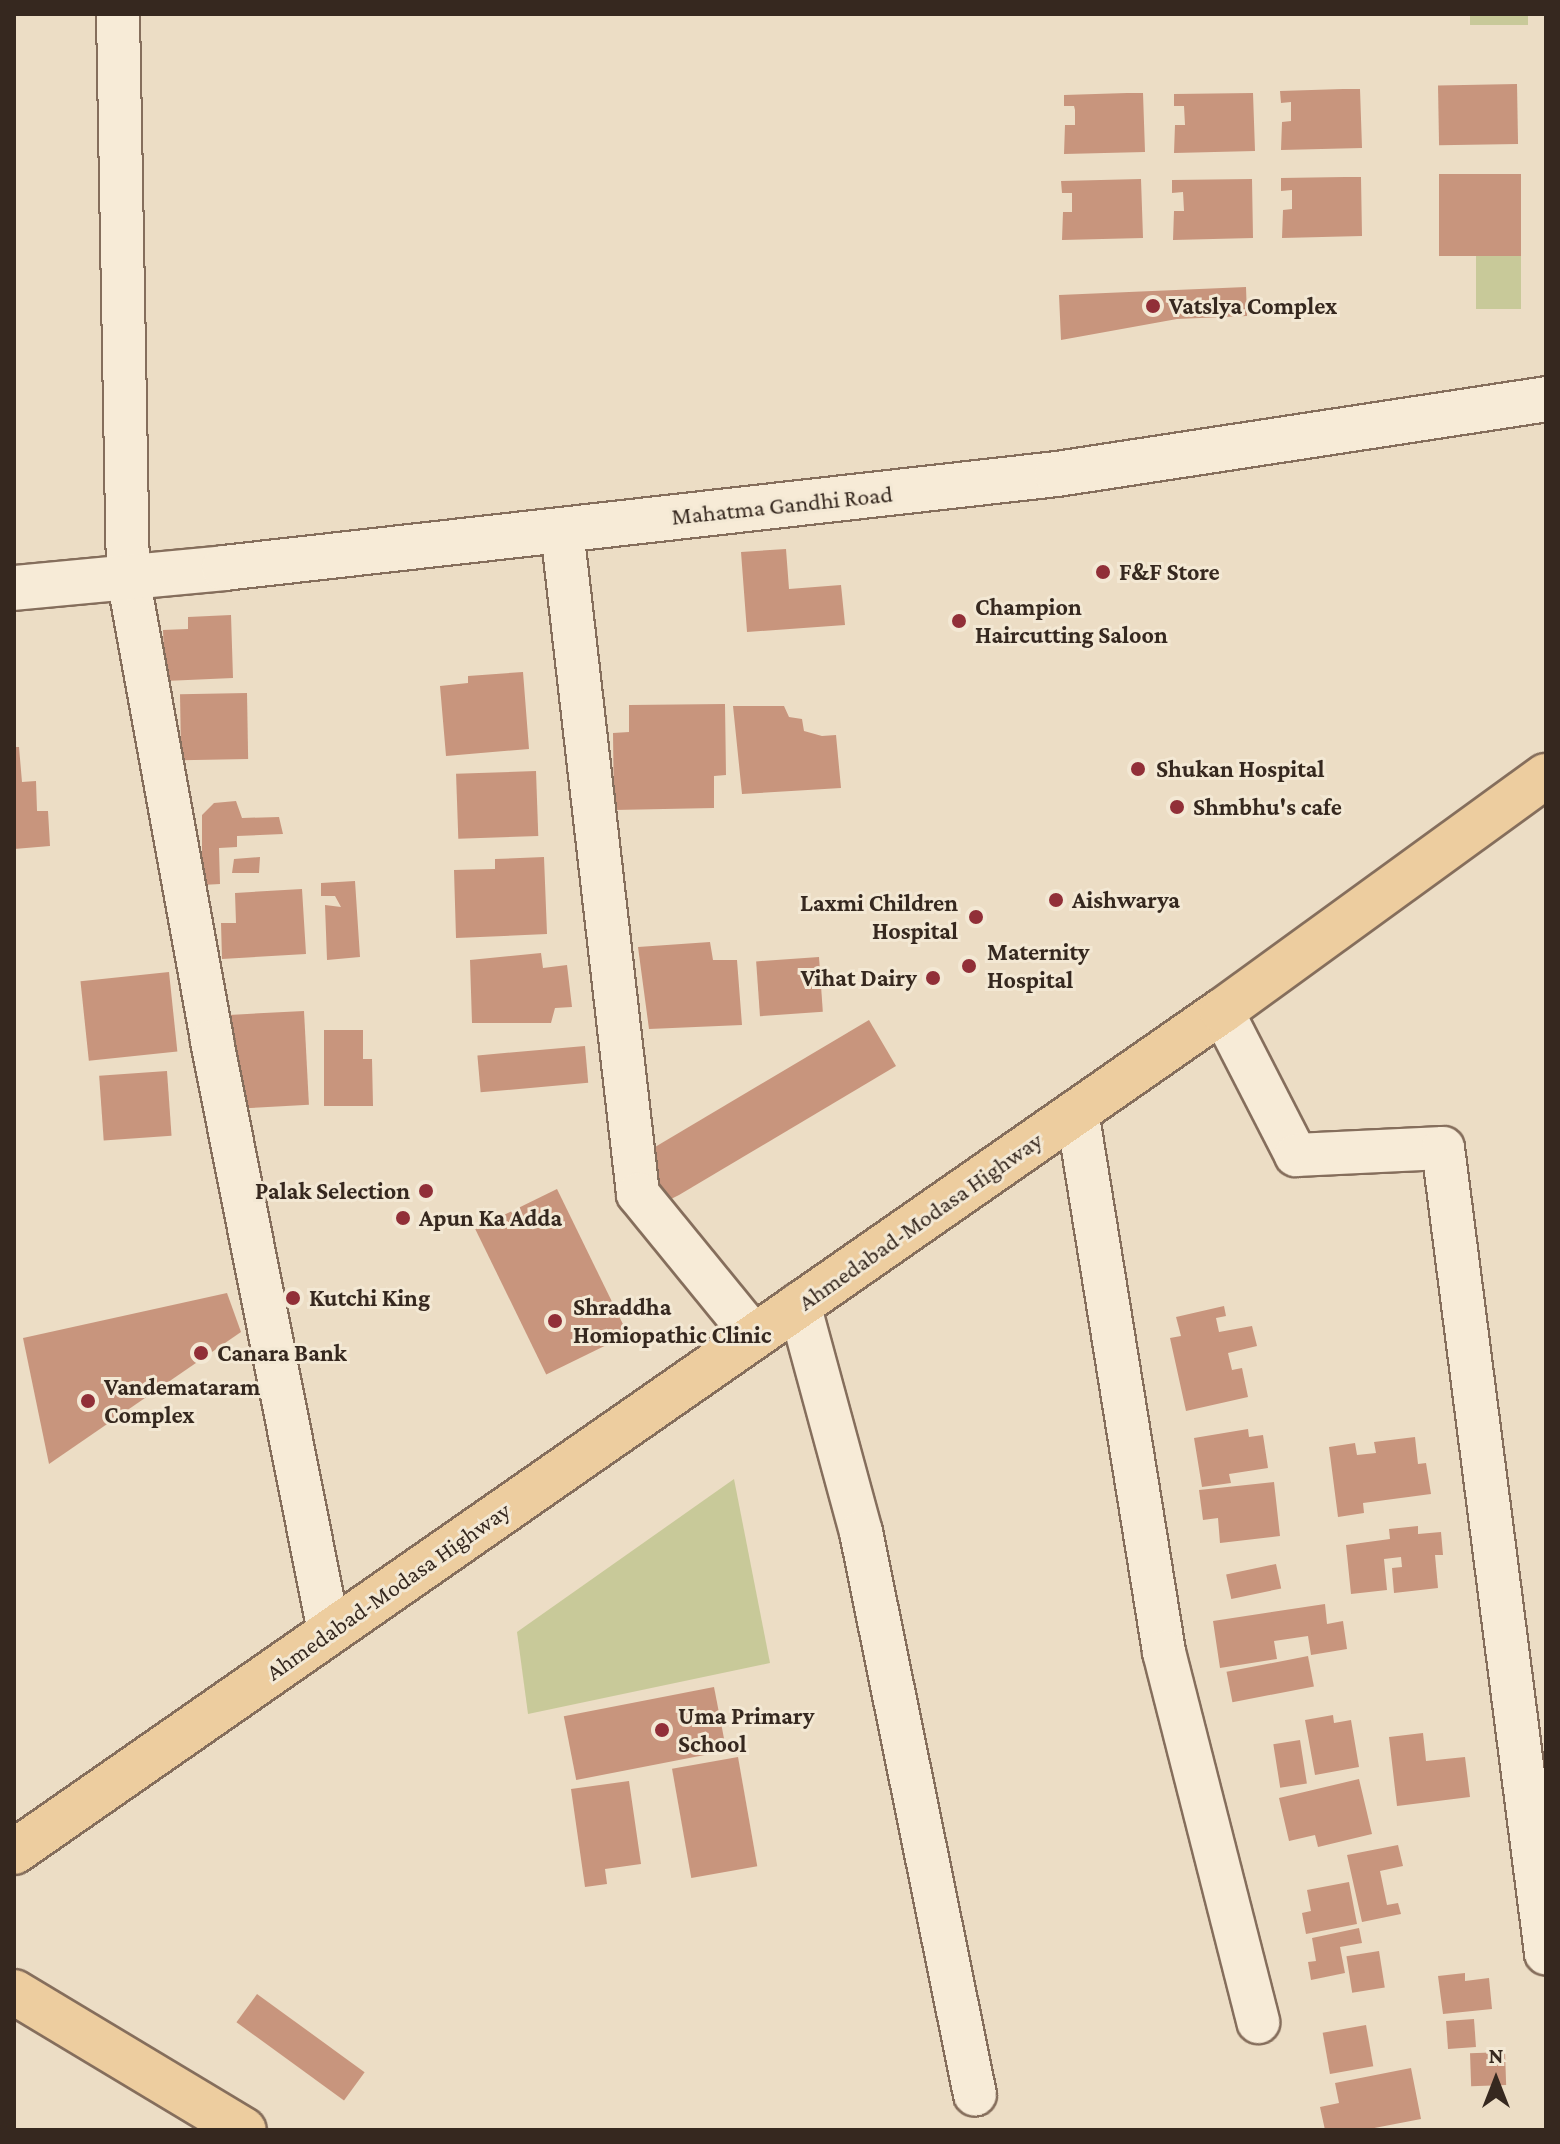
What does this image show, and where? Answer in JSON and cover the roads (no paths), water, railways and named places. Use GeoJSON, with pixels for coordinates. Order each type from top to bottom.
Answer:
{"type":"FeatureCollection","features":[{"type":"Feature","properties":{"kind":"main road","name":"Ahmedabad-Modasa Highway"},"geometry":{"type":"LineString","coordinates":[[14,1852],[1222,1011],[1546,776]]}},
{"type":"Feature","properties":{"kind":"main road"},"geometry":{"type":"LineString","coordinates":[[14,1992],[244,2130]]}},
{"type":"Feature","properties":{"kind":"street"},"geometry":{"type":"LineString","coordinates":[[118,14],[128,577],[215,1056],[329,1632]]}},
{"type":"Feature","properties":{"kind":"street","name":"Mahatma Gandhi Road"},"geometry":{"type":"LineString","coordinates":[[14,588],[1057,474],[1546,399]]}},
{"type":"Feature","properties":{"kind":"street"},"geometry":{"type":"LineString","coordinates":[[562,530],[638,1194],[754,1336]]}},
{"type":"Feature","properties":{"kind":"street"},"geometry":{"type":"LineString","coordinates":[[1222,1011],[1296,1155],[1443,1148],[1546,1953]]}},
{"type":"Feature","properties":{"kind":"street"},"geometry":{"type":"LineString","coordinates":[[1077,1111],[1164,1652],[1258,2022]]}},
{"type":"Feature","properties":{"kind":"street"},"geometry":{"type":"LineString","coordinates":[[799,1304],[861,1532],[975,2095]]}},
{"type":"Feature","properties":{"kind":"place","name":"Vatslya Complex"},"geometry":{"type":"Point","coordinates":[1153,306]}},
{"type":"Feature","properties":{"kind":"place","name":"F&F Store"},"geometry":{"type":"Point","coordinates":[1103,572]}},
{"type":"Feature","properties":{"kind":"place","name":"Champion Haircutting Saloon"},"geometry":{"type":"Point","coordinates":[959,621]}},
{"type":"Feature","properties":{"kind":"place","name":"Shukan Hospital"},"geometry":{"type":"Point","coordinates":[1138,769]}},
{"type":"Feature","properties":{"kind":"place","name":"Shmbhu's cafe"},"geometry":{"type":"Point","coordinates":[1177,807]}},
{"type":"Feature","properties":{"kind":"place","name":"Aishwarya"},"geometry":{"type":"Point","coordinates":[1056,900]}},
{"type":"Feature","properties":{"kind":"place","name":"Laxmi Children Hospital"},"geometry":{"type":"Point","coordinates":[976,917]}},
{"type":"Feature","properties":{"kind":"place","name":"Maternity Hospital"},"geometry":{"type":"Point","coordinates":[969,966]}},
{"type":"Feature","properties":{"kind":"place","name":"Vihat Dairy"},"geometry":{"type":"Point","coordinates":[933,978]}},
{"type":"Feature","properties":{"kind":"place","name":"Palak Selection"},"geometry":{"type":"Point","coordinates":[426,1191]}},
{"type":"Feature","properties":{"kind":"place","name":"Apun Ka Adda"},"geometry":{"type":"Point","coordinates":[403,1218]}},
{"type":"Feature","properties":{"kind":"place","name":"Kutchi King"},"geometry":{"type":"Point","coordinates":[293,1298]}},
{"type":"Feature","properties":{"kind":"place","name":"Shraddha Homiopathic Clinic"},"geometry":{"type":"Point","coordinates":[555,1321]}},
{"type":"Feature","properties":{"kind":"place","name":"Canara Bank"},"geometry":{"type":"Point","coordinates":[201,1353]}},
{"type":"Feature","properties":{"kind":"place","name":"Vandemataram Complex"},"geometry":{"type":"Point","coordinates":[88,1401]}},
{"type":"Feature","properties":{"kind":"place","name":"Uma Primary School"},"geometry":{"type":"Point","coordinates":[662,1730]}}]}
